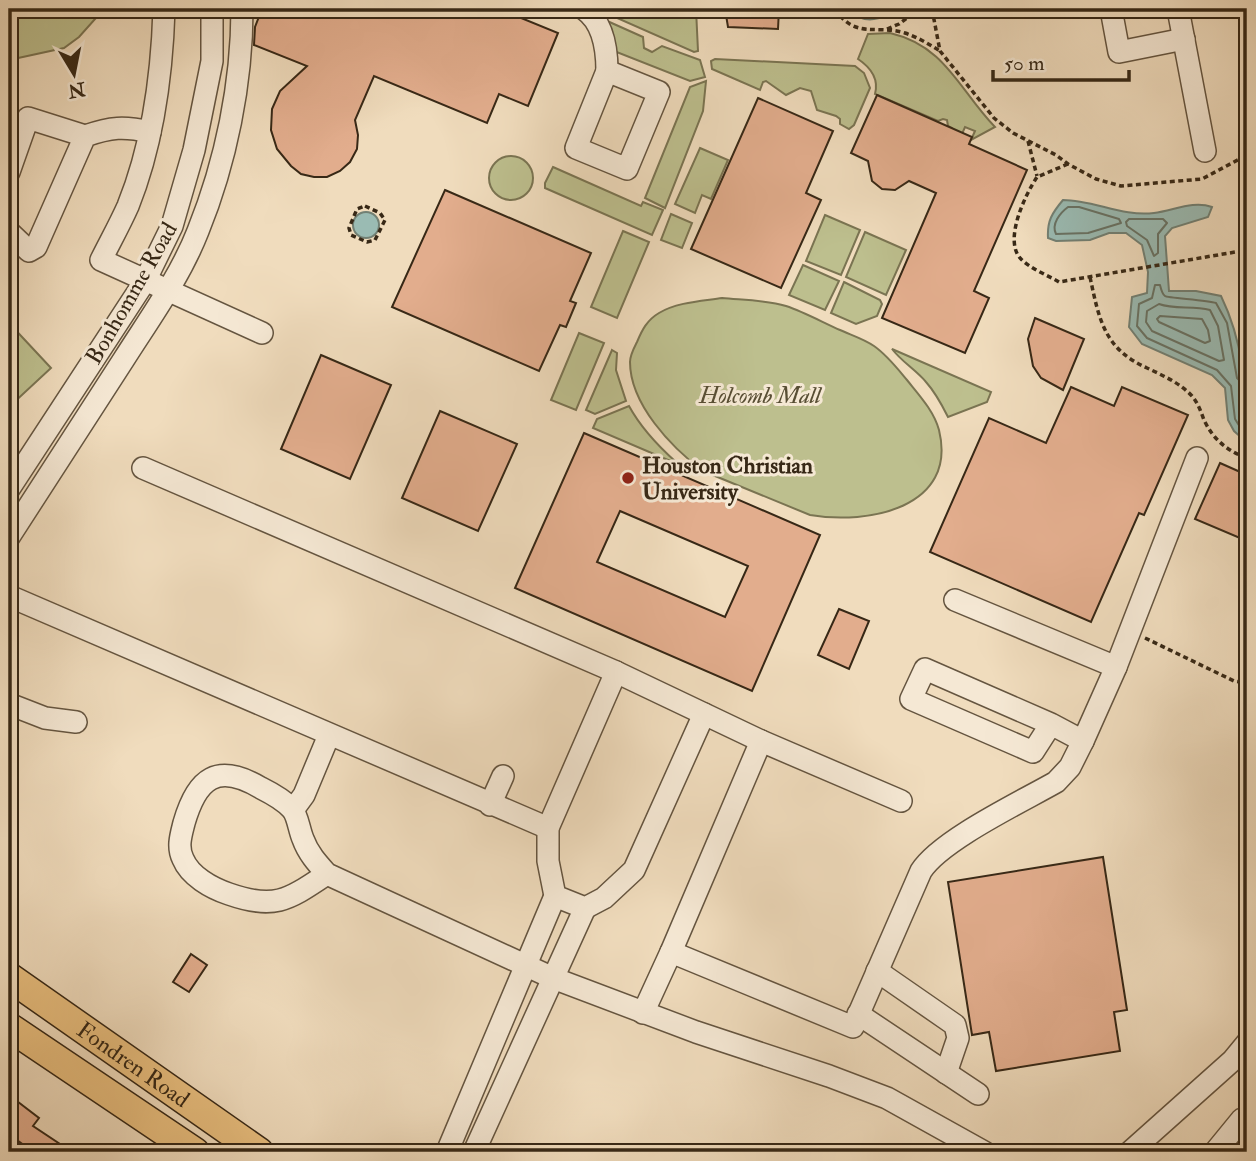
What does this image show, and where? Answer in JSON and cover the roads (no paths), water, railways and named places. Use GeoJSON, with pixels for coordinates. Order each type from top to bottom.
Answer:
{"type":"FeatureCollection","features":[{"type":"Feature","properties":{"kind":"main road","name":"Fondren Road"},"geometry":{"type":"LineString","coordinates":[[9,977],[259,1152]]}},
{"type":"Feature","properties":{"kind":"main road","name":"Fondren Road"},"geometry":{"type":"LineString","coordinates":[[9,1027],[195,1152]]}},
{"type":"Feature","properties":{"kind":"lane"},"geometry":{"type":"LineString","coordinates":[[164,9],[159,82],[150,132],[128,206],[101,260],[262,333]]}},
{"type":"Feature","properties":{"kind":"lane","name":"Bonhomme Road"},"geometry":{"type":"LineString","coordinates":[[9,489],[145,281],[172,226],[194,150],[212,61],[212,9]]}},
{"type":"Feature","properties":{"kind":"lane","name":"Bonhomme Road"},"geometry":{"type":"LineString","coordinates":[[9,537],[167,292],[197,234],[213,192],[230,122],[242,31],[242,9]]}},
{"type":"Feature","properties":{"kind":"lane"},"geometry":{"type":"LineString","coordinates":[[584,9],[597,20],[604,40],[607,71],[576,148],[627,169],[659,92],[607,71]]}},
{"type":"Feature","properties":{"kind":"lane"},"geometry":{"type":"LineString","coordinates":[[1111,9],[1119,52],[1184,39]]}},
{"type":"Feature","properties":{"kind":"lane"},"geometry":{"type":"LineString","coordinates":[[1178,9],[1205,151]]}},
{"type":"Feature","properties":{"kind":"lane"},"geometry":{"type":"LineString","coordinates":[[10,162],[28,118],[85,136],[125,127],[150,132]]}},
{"type":"Feature","properties":{"kind":"lane"},"geometry":{"type":"LineString","coordinates":[[9,232],[29,251],[36,247],[85,136]]}},
{"type":"Feature","properties":{"kind":"lane"},"geometry":{"type":"LineString","coordinates":[[671,952],[853,1027],[921,871],[929,859],[946,846],[1056,782],[1070,766],[1131,631],[1197,457]]}},
{"type":"Feature","properties":{"kind":"lane"},"geometry":{"type":"LineString","coordinates":[[143,468],[617,672],[761,741],[901,801]]}},
{"type":"Feature","properties":{"kind":"lane"},"geometry":{"type":"LineString","coordinates":[[9,596],[548,828]]}},
{"type":"Feature","properties":{"kind":"lane"},"geometry":{"type":"LineString","coordinates":[[955,600],[1116,667]]}},
{"type":"Feature","properties":{"kind":"lane"},"geometry":{"type":"LineString","coordinates":[[1051,724],[1032,752],[911,699],[925,670],[1051,724],[1083,741]]}},
{"type":"Feature","properties":{"kind":"lane"},"geometry":{"type":"LineString","coordinates":[[447,1152],[555,896],[548,861],[548,828],[617,672]]}},
{"type":"Feature","properties":{"kind":"lane"},"geometry":{"type":"LineString","coordinates":[[9,704],[45,718],[76,722]]}},
{"type":"Feature","properties":{"kind":"lane"},"geometry":{"type":"LineString","coordinates":[[474,1152],[585,908],[604,898],[634,870],[704,714]]}},
{"type":"Feature","properties":{"kind":"lane"},"geometry":{"type":"LineString","coordinates":[[293,810],[304,795],[329,735]]}},
{"type":"Feature","properties":{"kind":"lane"},"geometry":{"type":"LineString","coordinates":[[643,1013],[761,741]]}},
{"type":"Feature","properties":{"kind":"lane"},"geometry":{"type":"LineString","coordinates":[[327,874],[297,894],[274,902],[253,902],[218,890],[189,870],[181,857],[179,840],[190,802],[208,779],[234,775],[277,797],[293,810],[303,840],[314,860],[327,874],[553,978],[643,1013],[887,1098],[984,1152]]}},
{"type":"Feature","properties":{"kind":"lane"},"geometry":{"type":"LineString","coordinates":[[491,805],[503,776]]}},
{"type":"Feature","properties":{"kind":"lane"},"geometry":{"type":"LineString","coordinates":[[555,896],[585,908]]}},
{"type":"Feature","properties":{"kind":"lane"},"geometry":{"type":"LineString","coordinates":[[877,971],[955,1026],[958,1038],[946,1073]]}},
{"type":"Feature","properties":{"kind":"lane"},"geometry":{"type":"LineString","coordinates":[[858,1014],[978,1094]]}},
{"type":"Feature","properties":{"kind":"lane"},"geometry":{"type":"LineString","coordinates":[[1130,1152],[1233,1060],[1247,1043]]}},
{"type":"Feature","properties":{"kind":"lane"},"geometry":{"type":"LineString","coordinates":[[1215,1152],[1242,1119],[1247,1122]]}},
{"type":"Feature","properties":{"kind":"water"},"geometry":{"type":"Polygon","coordinates":[[[849,9],[901,9],[881,18],[867,19],[855,15],[849,9]]]}},
{"type":"Feature","properties":{"kind":"water"},"geometry":{"type":"Polygon","coordinates":[[[1063,200],[1142,214],[1190,205],[1212,207],[1208,217],[1172,228],[1165,236],[1169,291],[1196,291],[1221,296],[1239,348],[1246,402],[1247,439],[1234,431],[1228,420],[1225,388],[1212,375],[1142,344],[1129,327],[1132,297],[1147,293],[1148,272],[1142,245],[1126,233],[1109,233],[1090,240],[1056,241],[1048,238],[1051,218],[1063,200]]]}},
{"type":"Feature","properties":{"kind":"water"},"geometry":{"type":"Polygon","coordinates":[[[366,212],[375,216],[379,225],[375,234],[366,238],[357,234],[353,225],[357,216],[366,212]]]}},
{"type":"Feature","properties":{"kind":"place","name":"Houston Christian University"},"geometry":{"type":"Point","coordinates":[628,478]}},
{"type":"Feature","properties":{"kind":"park label","name":"Holcomb Mall"},"geometry":{"type":"Point","coordinates":[760,395]}}]}
